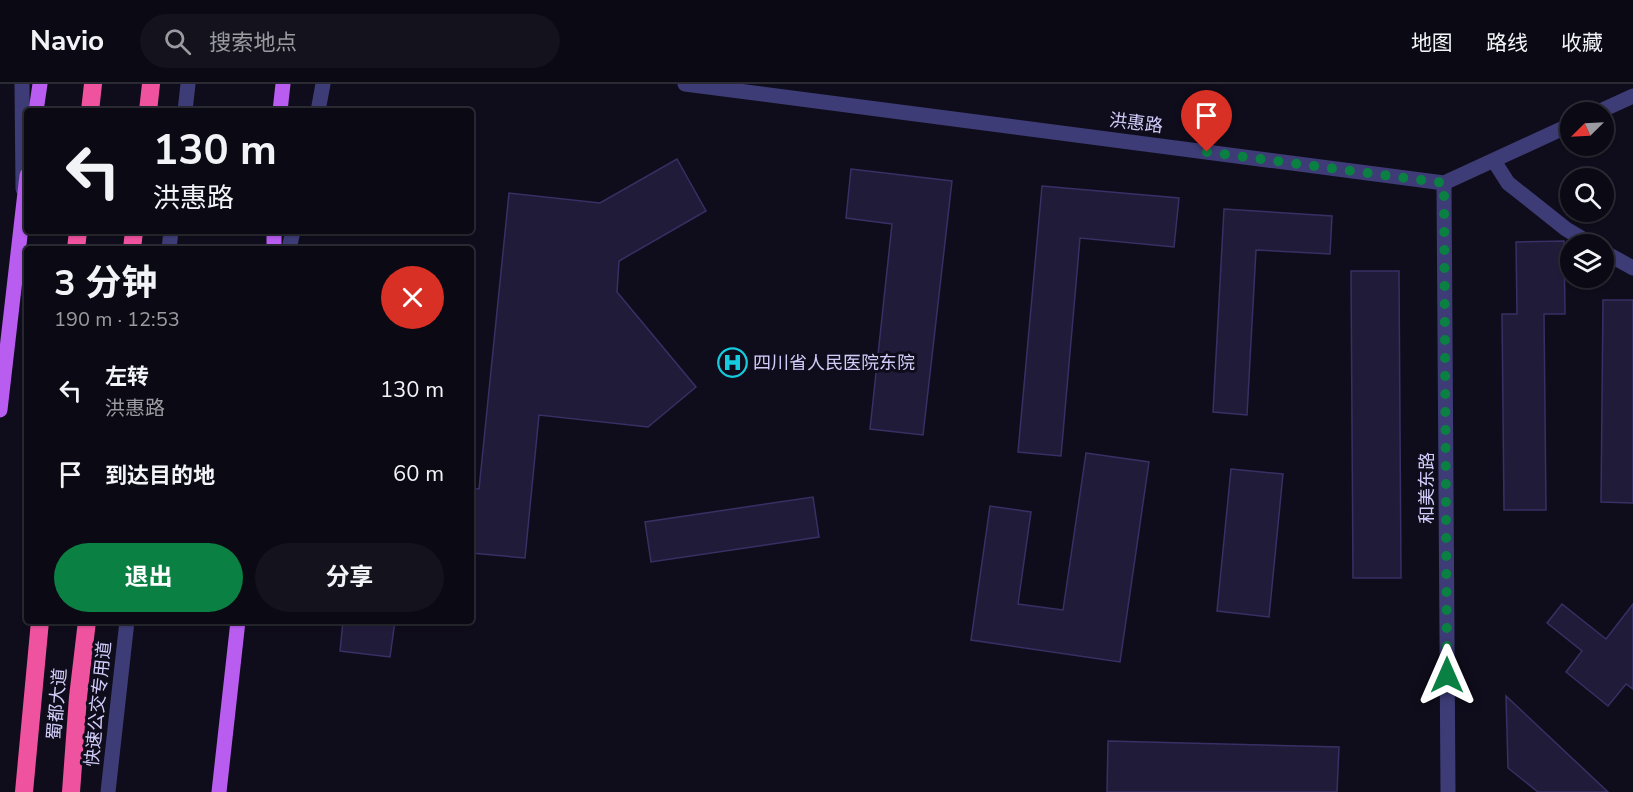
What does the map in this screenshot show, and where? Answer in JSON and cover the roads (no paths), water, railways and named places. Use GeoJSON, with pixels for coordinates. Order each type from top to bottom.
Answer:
{"type":"FeatureCollection","features":[{"type":"Feature","properties":{"kind":"highway"},"geometry":{"type":"LineString","coordinates":[[90,108],[93,84]]}},
{"type":"Feature","properties":{"kind":"highway"},"geometry":{"type":"LineString","coordinates":[[148,108],[151,84]]}},
{"type":"Feature","properties":{"kind":"highway","name":"蜀都大道"},"geometry":{"type":"LineString","coordinates":[[24,792],[40,624]]}},
{"type":"Feature","properties":{"kind":"highway","name":"蜀都大道"},"geometry":{"type":"LineString","coordinates":[[70,792],[87,624]]}},
{"type":"Feature","properties":{"kind":"main road"},"geometry":{"type":"LineString","coordinates":[[36,108],[40,84]]}},
{"type":"Feature","properties":{"kind":"main road"},"geometry":{"type":"LineString","coordinates":[[280,108],[283,84]]}},
{"type":"Feature","properties":{"kind":"main road"},"geometry":{"type":"LineString","coordinates":[[0,410],[24,199]]}},
{"type":"Feature","properties":{"kind":"main road"},"geometry":{"type":"LineString","coordinates":[[219,792],[238,624]]}},
{"type":"Feature","properties":{"kind":"street"},"geometry":{"type":"LineString","coordinates":[[22,84],[24,199]]}},
{"type":"Feature","properties":{"kind":"street"},"geometry":{"type":"LineString","coordinates":[[185,108],[188,84]]}},
{"type":"Feature","properties":{"kind":"street"},"geometry":{"type":"LineString","coordinates":[[319,108],[323,84]]}},
{"type":"Feature","properties":{"kind":"street","name":"洪惠路"},"geometry":{"type":"LineString","coordinates":[[685,84],[1444,183]]}},
{"type":"Feature","properties":{"kind":"street"},"geometry":{"type":"LineString","coordinates":[[1614,105],[1633,96]]}},
{"type":"Feature","properties":{"kind":"street"},"geometry":{"type":"LineString","coordinates":[[1444,183],[1560,130]]}},
{"type":"Feature","properties":{"kind":"street"},"geometry":{"type":"LineString","coordinates":[[1494,161],[1508,183],[1574,234]]}},
{"type":"Feature","properties":{"kind":"street","name":"和美东路"},"geometry":{"type":"LineString","coordinates":[[1444,183],[1448,792]]}},
{"type":"Feature","properties":{"kind":"street"},"geometry":{"type":"LineString","coordinates":[[1614,258],[1633,268]]}},
{"type":"Feature","properties":{"kind":"street","name":"快速公交专用道"},"geometry":{"type":"LineString","coordinates":[[108,792],[127,624]]}},
{"type":"Feature","properties":{"kind":"place","name":"四川省人民医院东院"},"geometry":{"type":"Point","coordinates":[732,363]}}]}
